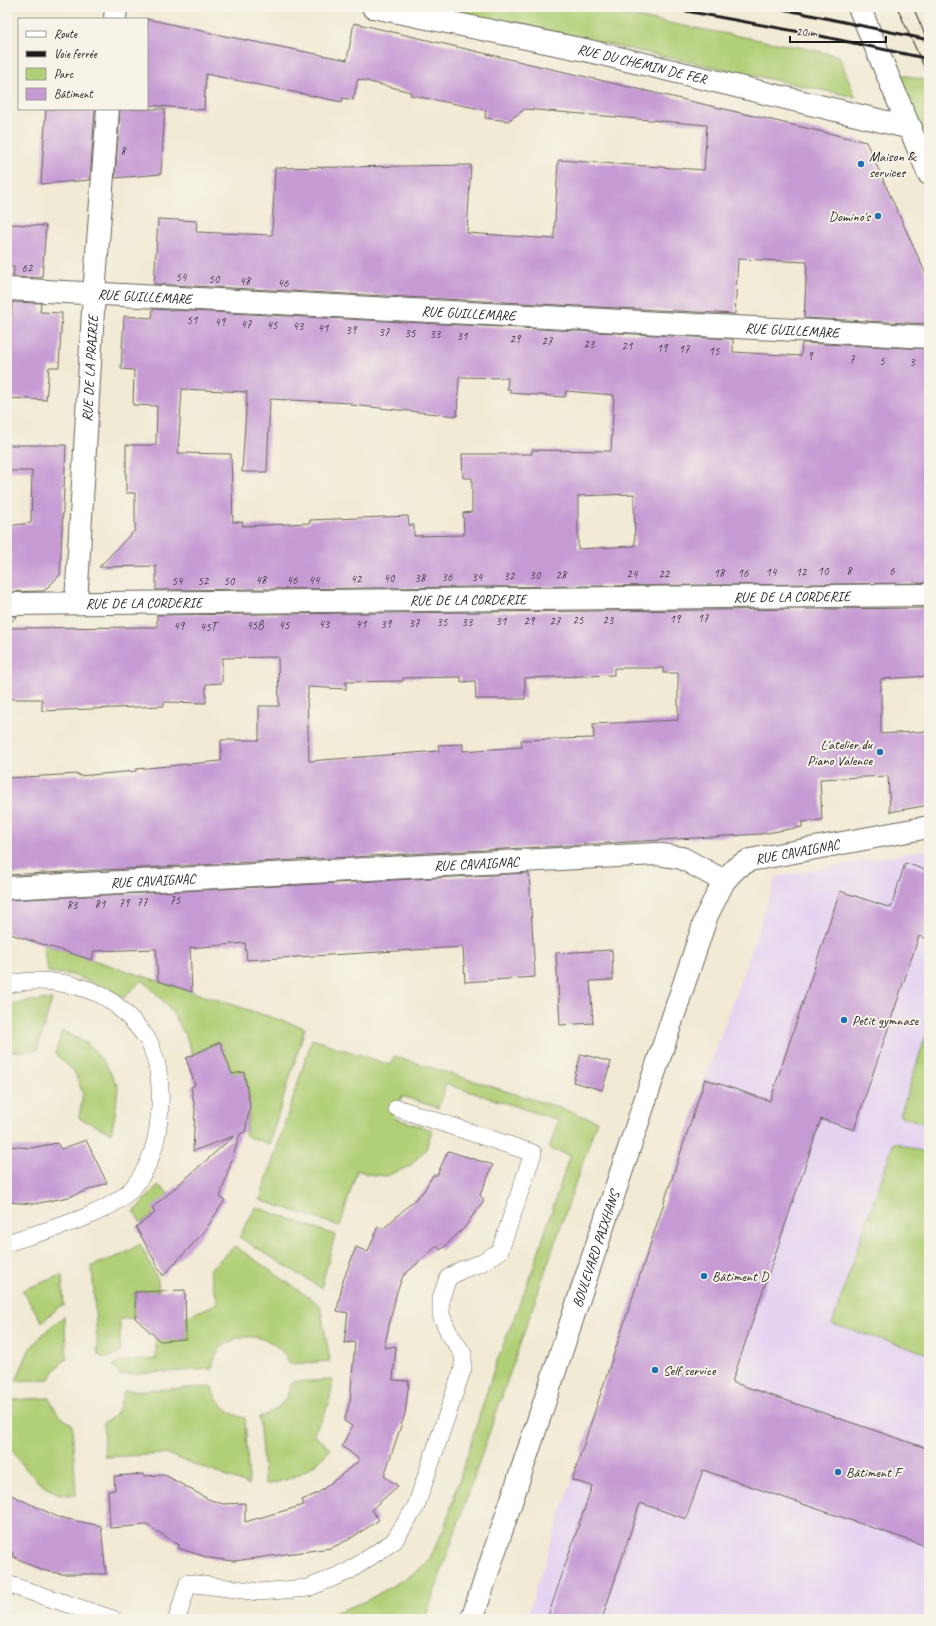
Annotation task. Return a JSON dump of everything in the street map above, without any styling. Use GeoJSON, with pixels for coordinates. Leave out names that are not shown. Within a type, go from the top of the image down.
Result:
{"type":"FeatureCollection","features":[{"type":"Feature","properties":{"kind":"street"},"geometry":{"type":"LineString","coordinates":[[115,18],[116,7]]}},
{"type":"Feature","properties":{"kind":"street","name":"RUE DU CHEMIN DE FER"},"geometry":{"type":"LineString","coordinates":[[373,7],[585,50],[910,128]]}},
{"type":"Feature","properties":{"kind":"street"},"geometry":{"type":"LineString","coordinates":[[859,7],[929,174]]}},
{"type":"Feature","properties":{"kind":"street","name":"RUE DE LA PRAIRIE"},"geometry":{"type":"LineString","coordinates":[[76,603],[94,294],[108,110]]}},
{"type":"Feature","properties":{"kind":"street","name":"RUE GUILLEMARE"},"geometry":{"type":"LineString","coordinates":[[7,289],[929,337]]}},
{"type":"Feature","properties":{"kind":"street","name":"RUE DE LA CORDERIE"},"geometry":{"type":"LineString","coordinates":[[7,604],[929,595]]}},
{"type":"Feature","properties":{"kind":"street","name":"RUE CAVAIGNAC"},"geometry":{"type":"LineString","coordinates":[[7,888],[656,854],[682,858],[724,881],[736,868],[750,860],[929,827]]}},
{"type":"Feature","properties":{"kind":"street","name":"BOULEVARD PAIXHANS"},"geometry":{"type":"LineString","coordinates":[[472,1619],[707,915],[724,881]]}},
{"type":"Feature","properties":{"kind":"lane"},"geometry":{"type":"LineString","coordinates":[[7,985],[19,982],[54,982],[78,987],[100,994],[132,1018],[149,1043],[159,1072],[160,1106],[157,1136],[149,1163],[135,1186],[120,1200],[86,1216],[7,1243]]}},
{"type":"Feature","properties":{"kind":"lane"},"geometry":{"type":"LineString","coordinates":[[177,1619],[188,1583],[260,1592],[308,1588],[349,1571],[394,1541],[416,1506],[463,1368],[463,1354],[449,1333],[441,1315],[441,1298],[448,1278],[462,1270],[481,1264],[500,1251],[534,1153],[397,1108]]}},
{"type":"Feature","properties":{"kind":"lane"},"geometry":{"type":"LineString","coordinates":[[7,1584],[113,1619]]}},
{"type":"Feature","properties":{"kind":"shaded area"},"geometry":{"type":"Polygon","coordinates":[[[929,849],[929,1619],[526,1619],[705,1079],[776,877],[929,849]]]}},
{"type":"Feature","properties":{"kind":"green space"},"geometry":{"type":"Polygon","coordinates":[[[431,7],[582,7],[808,49],[839,56],[855,97],[431,7]]]}},
{"type":"Feature","properties":{"kind":"green space"},"geometry":{"type":"Polygon","coordinates":[[[886,71],[929,81],[929,175],[886,71]]]}},
{"type":"Feature","properties":{"kind":"green space"},"geometry":{"type":"Polygon","coordinates":[[[43,944],[305,1028],[269,1144],[245,1136],[250,1106],[245,1072],[232,1074],[220,1042],[193,1055],[184,1033],[173,1014],[159,996],[142,980],[124,998],[107,989],[73,975],[48,972],[43,944]]]}},
{"type":"Feature","properties":{"kind":"green space"},"geometry":{"type":"Polygon","coordinates":[[[52,999],[37,1050],[7,1052],[7,1006],[24,1002],[52,999]]]}},
{"type":"Feature","properties":{"kind":"green space"},"geometry":{"type":"Polygon","coordinates":[[[929,1026],[929,1125],[900,1116],[929,1026]]]}},
{"type":"Feature","properties":{"kind":"green space"},"geometry":{"type":"Polygon","coordinates":[[[62,1031],[88,1044],[105,1063],[118,1087],[115,1115],[111,1133],[79,1118],[83,1093],[74,1071],[55,1054],[62,1031]]]}},
{"type":"Feature","properties":{"kind":"green space"},"geometry":{"type":"Polygon","coordinates":[[[312,1039],[391,1065],[394,1056],[597,1121],[425,1619],[317,1619],[366,1601],[418,1571],[430,1558],[444,1529],[495,1366],[532,1272],[570,1155],[549,1149],[558,1120],[446,1084],[438,1108],[402,1096],[394,1118],[432,1130],[426,1149],[410,1166],[386,1176],[367,1174],[357,1170],[340,1226],[260,1200],[312,1039]]]}},
{"type":"Feature","properties":{"kind":"green space"},"geometry":{"type":"Polygon","coordinates":[[[894,1142],[929,1154],[929,1354],[832,1324],[894,1142]]]}},
{"type":"Feature","properties":{"kind":"green space"},"geometry":{"type":"Polygon","coordinates":[[[158,1185],[169,1194],[155,1213],[141,1223],[134,1212],[158,1185]]]}},
{"type":"Feature","properties":{"kind":"green space"},"geometry":{"type":"Polygon","coordinates":[[[256,1207],[335,1235],[321,1288],[239,1237],[256,1207]]]}},
{"type":"Feature","properties":{"kind":"green space"},"geometry":{"type":"Polygon","coordinates":[[[140,1244],[158,1280],[159,1291],[135,1292],[135,1318],[120,1319],[120,1353],[105,1358],[98,1355],[92,1266],[124,1254],[140,1244]]]}},
{"type":"Feature","properties":{"kind":"green space"},"geometry":{"type":"Polygon","coordinates":[[[235,1246],[320,1305],[330,1361],[290,1364],[282,1352],[272,1343],[260,1338],[247,1337],[235,1339],[224,1346],[216,1355],[212,1369],[120,1375],[113,1365],[122,1361],[156,1359],[156,1337],[135,1318],[160,1340],[186,1339],[186,1317],[218,1303],[209,1270],[235,1246]]]}},
{"type":"Feature","properties":{"kind":"green space"},"geometry":{"type":"Polygon","coordinates":[[[62,1275],[64,1306],[59,1307],[42,1322],[22,1290],[62,1275]]]}},
{"type":"Feature","properties":{"kind":"green space"},"geometry":{"type":"Polygon","coordinates":[[[64,1316],[67,1359],[57,1368],[50,1379],[16,1381],[29,1350],[46,1331],[64,1316]]]}},
{"type":"Feature","properties":{"kind":"green space"},"geometry":{"type":"Polygon","coordinates":[[[333,1380],[327,1408],[313,1434],[331,1449],[324,1457],[301,1473],[285,1480],[265,1485],[259,1417],[272,1412],[281,1405],[292,1382],[333,1380]]]}},
{"type":"Feature","properties":{"kind":"green space"},"geometry":{"type":"Polygon","coordinates":[[[212,1387],[216,1398],[224,1407],[234,1414],[245,1418],[249,1485],[167,1454],[105,1457],[103,1423],[112,1418],[118,1410],[124,1391],[212,1387]]]}},
{"type":"Feature","properties":{"kind":"green space"},"geometry":{"type":"Polygon","coordinates":[[[50,1398],[53,1407],[58,1413],[72,1424],[76,1495],[58,1493],[41,1484],[28,1472],[17,1458],[8,1441],[7,1400],[50,1398]]]}},
{"type":"Feature","properties":{"kind":"building"},"geometry":{"type":"Polygon","coordinates":[[[148,19],[347,60],[354,23],[866,142],[929,281],[929,324],[804,318],[807,262],[738,259],[735,314],[154,284],[158,219],[197,221],[196,232],[272,235],[275,168],[471,165],[467,233],[554,239],[559,160],[704,170],[707,125],[525,109],[508,121],[485,118],[486,110],[410,95],[411,92],[358,79],[353,100],[343,98],[342,102],[206,74],[204,110],[148,105],[148,19]]]}},
{"type":"Feature","properties":{"kind":"building"},"geometry":{"type":"Polygon","coordinates":[[[165,109],[161,174],[115,178],[120,110],[165,109]]]}},
{"type":"Feature","properties":{"kind":"building"},"geometry":{"type":"Polygon","coordinates":[[[46,110],[95,110],[90,180],[41,184],[46,110]]]}},
{"type":"Feature","properties":{"kind":"building"},"geometry":{"type":"Polygon","coordinates":[[[12,224],[46,226],[42,278],[13,277],[14,267],[7,267],[7,230],[11,230],[12,224]]]}},
{"type":"Feature","properties":{"kind":"building"},"geometry":{"type":"Polygon","coordinates":[[[12,302],[41,303],[40,312],[62,313],[59,367],[49,367],[46,400],[7,398],[7,332],[10,332],[12,302]]]}},
{"type":"Feature","properties":{"kind":"building"},"geometry":{"type":"Polygon","coordinates":[[[153,309],[733,339],[733,352],[801,356],[802,343],[929,349],[929,583],[156,590],[156,566],[99,567],[135,530],[135,493],[126,493],[126,445],[156,445],[157,406],[133,405],[134,370],[121,369],[124,316],[152,318],[153,309]],[[459,377],[457,416],[351,405],[351,403],[270,399],[267,472],[242,472],[247,392],[182,389],[178,453],[231,454],[233,522],[243,522],[242,526],[310,523],[310,520],[408,516],[409,525],[414,525],[414,536],[464,535],[463,513],[472,512],[472,478],[463,478],[462,454],[532,454],[532,450],[611,451],[614,395],[566,391],[565,397],[510,393],[510,389],[507,389],[508,378],[459,377]],[[634,494],[578,496],[578,549],[635,546],[634,494]]]}},
{"type":"Feature","properties":{"kind":"building"},"geometry":{"type":"Polygon","coordinates":[[[7,445],[66,445],[60,575],[44,591],[7,592],[7,526],[31,523],[32,471],[7,471],[7,445]]]}},
{"type":"Feature","properties":{"kind":"building"},"geometry":{"type":"Polygon","coordinates":[[[929,608],[929,676],[881,679],[881,734],[929,731],[929,805],[890,812],[888,776],[820,779],[822,820],[802,822],[802,827],[761,834],[7,875],[7,778],[79,774],[79,776],[221,761],[221,740],[259,740],[259,706],[279,706],[278,657],[222,658],[222,683],[206,684],[206,703],[164,702],[164,706],[42,711],[42,699],[8,699],[7,628],[157,627],[157,615],[929,608]],[[614,668],[614,675],[525,678],[525,699],[476,699],[475,681],[461,682],[461,677],[403,678],[403,681],[346,682],[346,689],[308,687],[309,761],[439,751],[438,745],[463,744],[463,751],[522,747],[521,740],[594,738],[593,724],[678,720],[678,673],[663,673],[663,668],[614,668]]]}},
{"type":"Feature","properties":{"kind":"building"},"geometry":{"type":"Polygon","coordinates":[[[7,616],[17,616],[7,626],[7,616]]]}},
{"type":"Feature","properties":{"kind":"building"},"geometry":{"type":"Polygon","coordinates":[[[905,863],[929,871],[929,939],[919,936],[854,1130],[821,1119],[732,1382],[929,1449],[929,1547],[703,1470],[686,1519],[640,1503],[602,1619],[547,1619],[592,1486],[572,1480],[705,1079],[770,1101],[840,891],[891,908],[905,863]]]}},
{"type":"Feature","properties":{"kind":"building"},"geometry":{"type":"Polygon","coordinates":[[[529,873],[535,977],[465,982],[463,947],[247,960],[245,943],[190,948],[192,992],[158,981],[156,949],[94,951],[92,960],[7,933],[7,900],[529,873]]]}},
{"type":"Feature","properties":{"kind":"building"},"geometry":{"type":"Polygon","coordinates":[[[612,950],[613,980],[590,981],[593,1023],[560,1025],[556,953],[612,950]]]}},
{"type":"Feature","properties":{"kind":"building"},"geometry":{"type":"Polygon","coordinates":[[[220,1042],[232,1074],[244,1072],[250,1106],[245,1132],[240,1134],[220,1197],[225,1200],[204,1232],[163,1276],[136,1227],[155,1213],[152,1208],[234,1136],[193,1151],[195,1109],[191,1087],[195,1085],[186,1058],[220,1042]]]}},
{"type":"Feature","properties":{"kind":"building"},"geometry":{"type":"Polygon","coordinates":[[[581,1054],[611,1062],[602,1090],[573,1082],[581,1054]]]}},
{"type":"Feature","properties":{"kind":"building"},"geometry":{"type":"Polygon","coordinates":[[[86,1140],[107,1183],[69,1197],[34,1204],[7,1202],[7,1146],[31,1148],[57,1143],[61,1149],[86,1140]]]}},
{"type":"Feature","properties":{"kind":"building"},"geometry":{"type":"Polygon","coordinates":[[[448,1151],[493,1165],[480,1195],[484,1200],[464,1228],[441,1250],[437,1246],[403,1276],[397,1291],[384,1348],[396,1346],[393,1380],[409,1381],[405,1414],[384,1476],[398,1486],[371,1510],[379,1520],[348,1540],[331,1548],[234,1561],[209,1558],[178,1548],[179,1545],[147,1525],[110,1528],[108,1491],[115,1490],[114,1476],[144,1474],[144,1476],[165,1475],[208,1499],[223,1504],[245,1503],[245,1522],[304,1505],[302,1500],[318,1493],[360,1460],[342,1446],[352,1426],[344,1421],[350,1401],[355,1342],[344,1343],[348,1313],[337,1311],[343,1281],[356,1247],[368,1252],[378,1226],[383,1229],[423,1192],[433,1175],[437,1175],[448,1151]]]}},
{"type":"Feature","properties":{"kind":"building"},"geometry":{"type":"Polygon","coordinates":[[[185,1290],[186,1339],[160,1341],[135,1318],[135,1292],[185,1290]]]}},
{"type":"Feature","properties":{"kind":"building"},"geometry":{"type":"Polygon","coordinates":[[[7,1493],[58,1517],[101,1526],[106,1574],[62,1574],[41,1570],[12,1556],[13,1553],[7,1549],[7,1493]]]}},
{"type":"Feature","properties":{"kind":"tram line"},"geometry":{"type":"LineString","coordinates":[[897,7],[929,78]]}},
{"type":"Feature","properties":{"kind":"tram line"},"geometry":{"type":"LineString","coordinates":[[913,7],[929,44]]}},
{"type":"Feature","properties":{"kind":"railway"},"geometry":{"type":"LineString","coordinates":[[664,7],[811,34],[929,59]]}},
{"type":"Feature","properties":{"kind":"railway"},"geometry":{"type":"LineString","coordinates":[[773,7],[929,40]]}},
{"type":"Feature","properties":{"kind":"place","name":"Maison & services"},"geometry":{"type":"Point","coordinates":[861,164]}},
{"type":"Feature","properties":{"kind":"place","name":"Domino's"},"geometry":{"type":"Point","coordinates":[878,216]}},
{"type":"Feature","properties":{"kind":"place","name":"L'atelier du Piano Valence"},"geometry":{"type":"Point","coordinates":[880,752]}},
{"type":"Feature","properties":{"kind":"place","name":"Petit gymnase"},"geometry":{"type":"Point","coordinates":[844,1020]}},
{"type":"Feature","properties":{"kind":"place","name":"Bâtiment D"},"geometry":{"type":"Point","coordinates":[704,1276]}},
{"type":"Feature","properties":{"kind":"place","name":"Self service"},"geometry":{"type":"Point","coordinates":[655,1370]}},
{"type":"Feature","properties":{"kind":"place","name":"Bâtiment F"},"geometry":{"type":"Point","coordinates":[838,1472]}}]}
